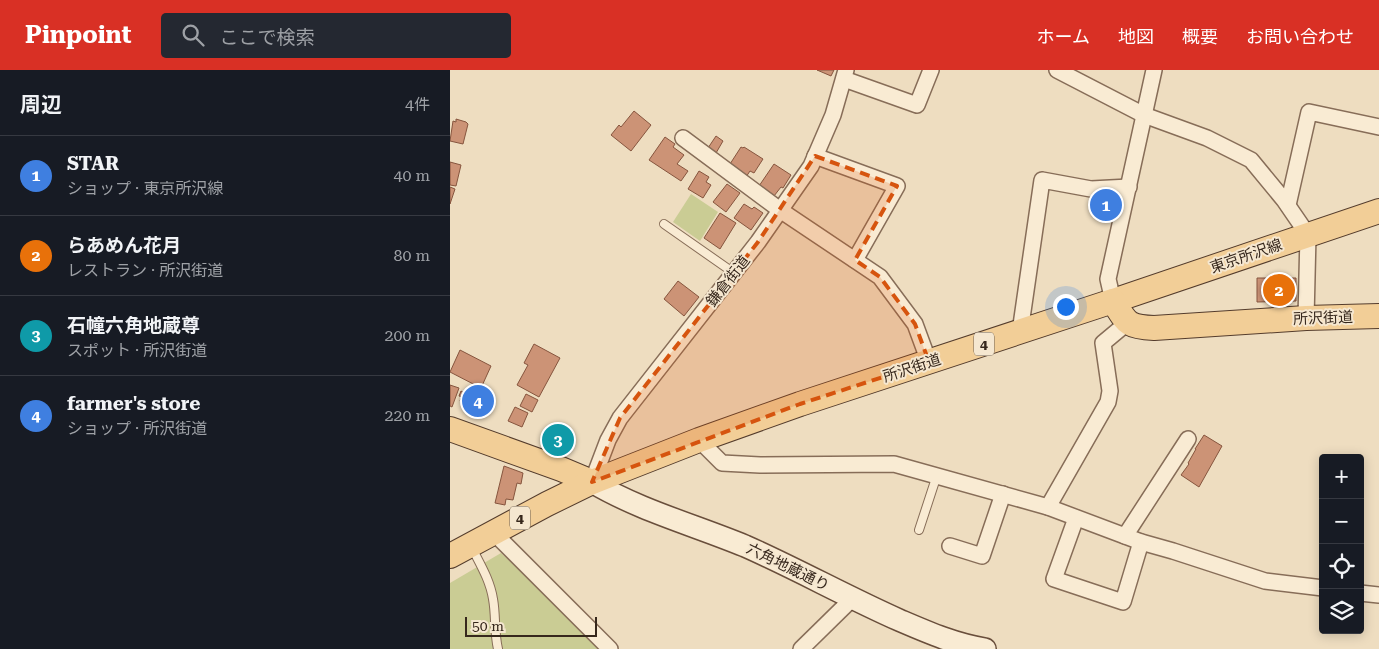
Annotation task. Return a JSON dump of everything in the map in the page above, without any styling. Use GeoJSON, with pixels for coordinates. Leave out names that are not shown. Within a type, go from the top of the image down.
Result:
{"type":"FeatureCollection","features":[{"type":"Feature","properties":{"kind":"main road","name":"東京所沢線"},"geometry":{"type":"LineString","coordinates":[[1114,301],[1379,211]]}},
{"type":"Feature","properties":{"kind":"main road"},"geometry":{"type":"LineString","coordinates":[[1114,301],[1127,323]]}},
{"type":"Feature","properties":{"kind":"main road","name":"所沢街道"},"geometry":{"type":"LineString","coordinates":[[592,482],[699,440],[800,404],[1114,301]]}},
{"type":"Feature","properties":{"kind":"main road","name":"所沢街道"},"geometry":{"type":"LineString","coordinates":[[1127,323],[1139,328],[1154,328],[1306,318],[1379,316]]}},
{"type":"Feature","properties":{"kind":"main road"},"geometry":{"type":"LineString","coordinates":[[450,429],[562,469],[592,482]]}},
{"type":"Feature","properties":{"kind":"main road","name":"4"},"geometry":{"type":"LineString","coordinates":[[460,550],[592,482]]}},
{"type":"Feature","properties":{"kind":"street"},"geometry":{"type":"LineString","coordinates":[[841,82],[917,105],[932,70]]}},
{"type":"Feature","properties":{"kind":"street"},"geometry":{"type":"LineString","coordinates":[[1057,70],[1144,115],[1207,138],[1251,160],[1288,205],[1308,235],[1306,318]]}},
{"type":"Feature","properties":{"kind":"street"},"geometry":{"type":"LineString","coordinates":[[1114,301],[1108,279],[1154,70]]}},
{"type":"Feature","properties":{"kind":"street","name":"鎌倉街道"},"geometry":{"type":"LineString","coordinates":[[592,482],[608,440],[620,418],[758,242],[811,166],[833,114],[841,82]]}},
{"type":"Feature","properties":{"kind":"street"},"geometry":{"type":"LineString","coordinates":[[1288,205],[1309,112],[1379,127]]}},
{"type":"Feature","properties":{"kind":"street"},"geometry":{"type":"LineString","coordinates":[[683,138],[780,210],[880,277],[915,324],[929,362]]}},
{"type":"Feature","properties":{"kind":"street"},"geometry":{"type":"LineString","coordinates":[[815,156],[897,186],[855,260]]}},
{"type":"Feature","properties":{"kind":"street"},"geometry":{"type":"LineString","coordinates":[[1020,332],[1042,180],[1091,189],[1129,187]]}},
{"type":"Feature","properties":{"kind":"street"},"geometry":{"type":"LineString","coordinates":[[1048,507],[1108,402],[1110,391],[1103,343],[1127,323]]}},
{"type":"Feature","properties":{"kind":"street"},"geometry":{"type":"LineString","coordinates":[[1125,536],[1188,439]]}},
{"type":"Feature","properties":{"kind":"street"},"geometry":{"type":"LineString","coordinates":[[699,440],[722,463],[760,465],[894,464],[1048,507],[1141,542],[1265,581],[1319,588]]}},
{"type":"Feature","properties":{"kind":"street","name":"六角地蔵通り"},"geometry":{"type":"LineString","coordinates":[[592,482],[615,496],[746,547],[934,636],[969,647],[984,649]]}},
{"type":"Feature","properties":{"kind":"street"},"geometry":{"type":"LineString","coordinates":[[950,546],[982,556],[1003,494]]}},
{"type":"Feature","properties":{"kind":"street"},"geometry":{"type":"LineString","coordinates":[[1076,518],[1054,579],[1123,602],[1141,542]]}},
{"type":"Feature","properties":{"kind":"street"},"geometry":{"type":"LineString","coordinates":[[494,532],[610,649]]}},
{"type":"Feature","properties":{"kind":"street"},"geometry":{"type":"LineString","coordinates":[[1364,594],[1379,596]]}},
{"type":"Feature","properties":{"kind":"street"},"geometry":{"type":"LineString","coordinates":[[800,649],[852,598]]}},
{"type":"Feature","properties":{"kind":"lane"},"geometry":{"type":"LineString","coordinates":[[664,224],[734,273]]}},
{"type":"Feature","properties":{"kind":"lane"},"geometry":{"type":"LineString","coordinates":[[919,530],[937,475]]}},
{"type":"Feature","properties":{"kind":"lane"},"geometry":{"type":"LineString","coordinates":[[460,550],[490,586],[498,649]]}},
{"type":"Feature","properties":{"kind":"highlighted area"},"geometry":{"type":"Polygon","coordinates":[[[815,156],[897,186],[855,260],[880,277],[915,324],[929,362],[800,404],[592,482],[620,418],[758,242],[815,156]]]}},
{"type":"Feature","properties":{"kind":"green space"},"geometry":{"type":"Polygon","coordinates":[[[691,194],[718,212],[700,241],[673,222],[691,194]]]}},
{"type":"Feature","properties":{"kind":"green space"},"geometry":{"type":"Polygon","coordinates":[[[501,553],[607,649],[450,649],[450,583],[501,553]]]}},
{"type":"Feature","properties":{"kind":"building"},"geometry":{"type":"Polygon","coordinates":[[[817,70],[834,70],[831,76],[817,70]]]}},
{"type":"Feature","properties":{"kind":"building"},"geometry":{"type":"Polygon","coordinates":[[[634,111],[651,125],[631,151],[611,135],[619,125],[621,127],[634,111]]]}},
{"type":"Feature","properties":{"kind":"building"},"geometry":{"type":"Polygon","coordinates":[[[456,119],[468,124],[463,144],[450,141],[453,121],[456,122],[456,119]]]}},
{"type":"Feature","properties":{"kind":"building"},"geometry":{"type":"Polygon","coordinates":[[[716,136],[723,141],[716,153],[708,148],[716,136]]]}},
{"type":"Feature","properties":{"kind":"building"},"geometry":{"type":"Polygon","coordinates":[[[665,137],[675,144],[673,147],[684,155],[677,164],[688,171],[681,181],[649,160],[665,137]]]}},
{"type":"Feature","properties":{"kind":"building"},"geometry":{"type":"Polygon","coordinates":[[[741,147],[763,159],[754,173],[750,171],[746,177],[730,164],[741,147]]]}},
{"type":"Feature","properties":{"kind":"building"},"geometry":{"type":"Polygon","coordinates":[[[450,162],[461,165],[456,186],[450,185],[450,162]]]}},
{"type":"Feature","properties":{"kind":"building"},"geometry":{"type":"Polygon","coordinates":[[[774,164],[791,175],[783,188],[781,187],[774,196],[759,186],[774,164]]]}},
{"type":"Feature","properties":{"kind":"building"},"geometry":{"type":"Polygon","coordinates":[[[699,171],[709,177],[706,182],[711,185],[703,198],[688,189],[699,171]]]}},
{"type":"Feature","properties":{"kind":"building"},"geometry":{"type":"Polygon","coordinates":[[[727,184],[740,193],[726,212],[713,202],[727,184]]]}},
{"type":"Feature","properties":{"kind":"building"},"geometry":{"type":"Polygon","coordinates":[[[450,187],[455,189],[450,204],[450,187]]]}},
{"type":"Feature","properties":{"kind":"building"},"geometry":{"type":"Polygon","coordinates":[[[744,204],[752,209],[754,207],[763,213],[751,230],[734,218],[744,204]]]}},
{"type":"Feature","properties":{"kind":"building"},"geometry":{"type":"Polygon","coordinates":[[[720,213],[736,223],[720,249],[704,238],[720,213]]]}},
{"type":"Feature","properties":{"kind":"building"},"geometry":{"type":"Polygon","coordinates":[[[1257,278],[1296,278],[1296,301],[1257,302],[1257,278]]]}},
{"type":"Feature","properties":{"kind":"building"},"geometry":{"type":"Polygon","coordinates":[[[678,281],[699,297],[684,316],[664,299],[678,281]]]}},
{"type":"Feature","properties":{"kind":"building"},"geometry":{"type":"Polygon","coordinates":[[[534,344],[560,358],[539,397],[517,385],[528,365],[524,363],[534,344]]]}},
{"type":"Feature","properties":{"kind":"building"},"geometry":{"type":"Polygon","coordinates":[[[460,350],[491,366],[481,388],[450,372],[460,350]]]}},
{"type":"Feature","properties":{"kind":"building"},"geometry":{"type":"Polygon","coordinates":[[[450,385],[459,388],[452,407],[450,406],[450,385]]]}},
{"type":"Feature","properties":{"kind":"building"},"geometry":{"type":"Polygon","coordinates":[[[461,391],[469,396],[465,404],[460,401],[462,397],[459,396],[461,391]]]}},
{"type":"Feature","properties":{"kind":"building"},"geometry":{"type":"Polygon","coordinates":[[[526,394],[538,400],[532,412],[520,406],[526,394]]]}},
{"type":"Feature","properties":{"kind":"building"},"geometry":{"type":"Polygon","coordinates":[[[515,407],[528,413],[522,427],[508,421],[515,407]]]}},
{"type":"Feature","properties":{"kind":"building"},"geometry":{"type":"Polygon","coordinates":[[[1204,435],[1222,446],[1199,487],[1181,475],[1204,435]]]}},
{"type":"Feature","properties":{"kind":"building"},"geometry":{"type":"Polygon","coordinates":[[[504,466],[523,473],[521,484],[517,483],[513,500],[506,499],[505,505],[495,503],[504,466]]]}},
{"type":"Feature","properties":{"kind":"place","name":"STAR"},"geometry":{"type":"Point","coordinates":[1106,205]}},
{"type":"Feature","properties":{"kind":"place","name":"らあめん花月"},"geometry":{"type":"Point","coordinates":[1279,290]}},
{"type":"Feature","properties":{"kind":"place","name":"farmer's store"},"geometry":{"type":"Point","coordinates":[478,401]}},
{"type":"Feature","properties":{"kind":"place","name":"石幢六角地蔵尊"},"geometry":{"type":"Point","coordinates":[558,440]}}]}
